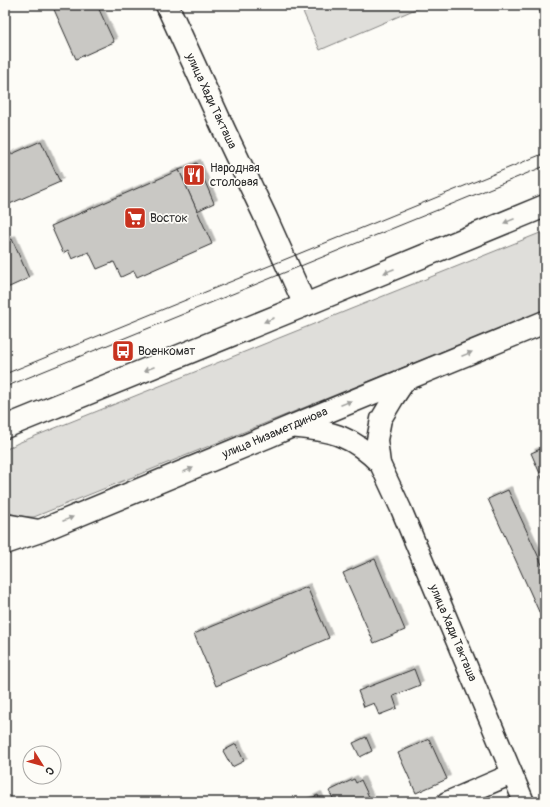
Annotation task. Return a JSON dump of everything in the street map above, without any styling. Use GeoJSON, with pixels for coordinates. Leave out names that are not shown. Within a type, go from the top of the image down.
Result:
{"type":"FeatureCollection","features":[{"type":"Feature","properties":{"kind":"main road","name":"улица Хади Такташа"},"geometry":{"type":"LineString","coordinates":[[167,5],[305,305]]}},
{"type":"Feature","properties":{"kind":"main road"},"geometry":{"type":"LineString","coordinates":[[8,427],[545,206]]}},
{"type":"Feature","properties":{"kind":"main road","name":"улица Низаметдинова"},"geometry":{"type":"LineString","coordinates":[[5,543],[40,531],[545,322]]}},
{"type":"Feature","properties":{"kind":"main road"},"geometry":{"type":"LineString","coordinates":[[5,525],[40,531]]}},
{"type":"Feature","properties":{"kind":"street"},"geometry":{"type":"LineString","coordinates":[[380,464],[377,440],[381,419],[407,378]]}},
{"type":"Feature","properties":{"kind":"street"},"geometry":{"type":"LineString","coordinates":[[290,427],[318,430],[342,437],[367,451],[380,464]]}},
{"type":"Feature","properties":{"kind":"street","name":"улица Хади Такташа"},"geometry":{"type":"LineString","coordinates":[[380,464],[404,517],[524,802]]}},
{"type":"Feature","properties":{"kind":"street"},"geometry":{"type":"LineString","coordinates":[[446,802],[512,774]]}},
{"type":"Feature","properties":{"kind":"shaded area"},"geometry":{"type":"Polygon","coordinates":[[[300,5],[425,5],[320,50],[300,5]]]}},
{"type":"Feature","properties":{"kind":"shaded area"},"geometry":{"type":"Polygon","coordinates":[[[545,231],[545,310],[34,517],[19,516],[5,510],[5,450],[18,443],[545,231]]]}},
{"type":"Feature","properties":{"kind":"building"},"geometry":{"type":"Polygon","coordinates":[[[52,5],[97,5],[114,42],[76,59],[52,5]]]}},
{"type":"Feature","properties":{"kind":"building"},"geometry":{"type":"Polygon","coordinates":[[[537,5],[545,5],[545,23],[537,5]]]}},
{"type":"Feature","properties":{"kind":"building"},"geometry":{"type":"Polygon","coordinates":[[[41,141],[60,182],[5,206],[5,157],[41,141]]]}},
{"type":"Feature","properties":{"kind":"building"},"geometry":{"type":"Polygon","coordinates":[[[197,163],[214,203],[197,211],[179,170],[197,163]]]}},
{"type":"Feature","properties":{"kind":"building","name":"Восток"},"geometry":{"type":"Polygon","coordinates":[[[179,170],[212,244],[137,277],[134,271],[121,277],[114,262],[97,269],[89,252],[72,259],[68,250],[63,253],[51,226],[179,170]]]}},
{"type":"Feature","properties":{"kind":"building"},"geometry":{"type":"Polygon","coordinates":[[[12,239],[29,278],[5,289],[5,242],[12,239]]]}},
{"type":"Feature","properties":{"kind":"building"},"geometry":{"type":"Polygon","coordinates":[[[545,447],[545,485],[531,453],[545,447]]]}},
{"type":"Feature","properties":{"kind":"building"},"geometry":{"type":"Polygon","coordinates":[[[508,490],[545,571],[545,625],[488,499],[508,490]]]}},
{"type":"Feature","properties":{"kind":"building"},"geometry":{"type":"Polygon","coordinates":[[[375,559],[405,630],[374,643],[343,573],[375,559]]]}},
{"type":"Feature","properties":{"kind":"building"},"geometry":{"type":"Polygon","coordinates":[[[307,587],[329,638],[216,686],[194,634],[307,587]]]}},
{"type":"Feature","properties":{"kind":"building"},"geometry":{"type":"Polygon","coordinates":[[[414,669],[420,685],[393,696],[397,708],[379,715],[374,703],[364,707],[358,691],[414,669]]]}},
{"type":"Feature","properties":{"kind":"building"},"geometry":{"type":"Polygon","coordinates":[[[366,737],[372,751],[360,757],[353,743],[366,737]]]}},
{"type":"Feature","properties":{"kind":"building"},"geometry":{"type":"Polygon","coordinates":[[[429,739],[447,779],[416,793],[398,753],[429,739]]]}},
{"type":"Feature","properties":{"kind":"building"},"geometry":{"type":"Polygon","coordinates":[[[236,744],[244,761],[232,767],[223,751],[236,744]]]}},
{"type":"Feature","properties":{"kind":"building"},"geometry":{"type":"Polygon","coordinates":[[[354,779],[356,783],[361,780],[370,799],[365,802],[335,802],[329,791],[354,779]]]}},
{"type":"Feature","properties":{"kind":"building"},"geometry":{"type":"Polygon","coordinates":[[[318,795],[321,802],[303,802],[318,795]]]}},
{"type":"Feature","properties":{"kind":"tram line"},"geometry":{"type":"LineString","coordinates":[[5,374],[545,153]]}},
{"type":"Feature","properties":{"kind":"tram line"},"geometry":{"type":"LineString","coordinates":[[5,387],[545,166]]}},
{"type":"Feature","properties":{"kind":"place","name":"Народная столовая"},"geometry":{"type":"Point","coordinates":[194,175]}},
{"type":"Feature","properties":{"kind":"place","name":"Восток"},"geometry":{"type":"Point","coordinates":[135,218]}},
{"type":"Feature","properties":{"kind":"place","name":"Военкомат"},"geometry":{"type":"Point","coordinates":[123,351]}}]}
